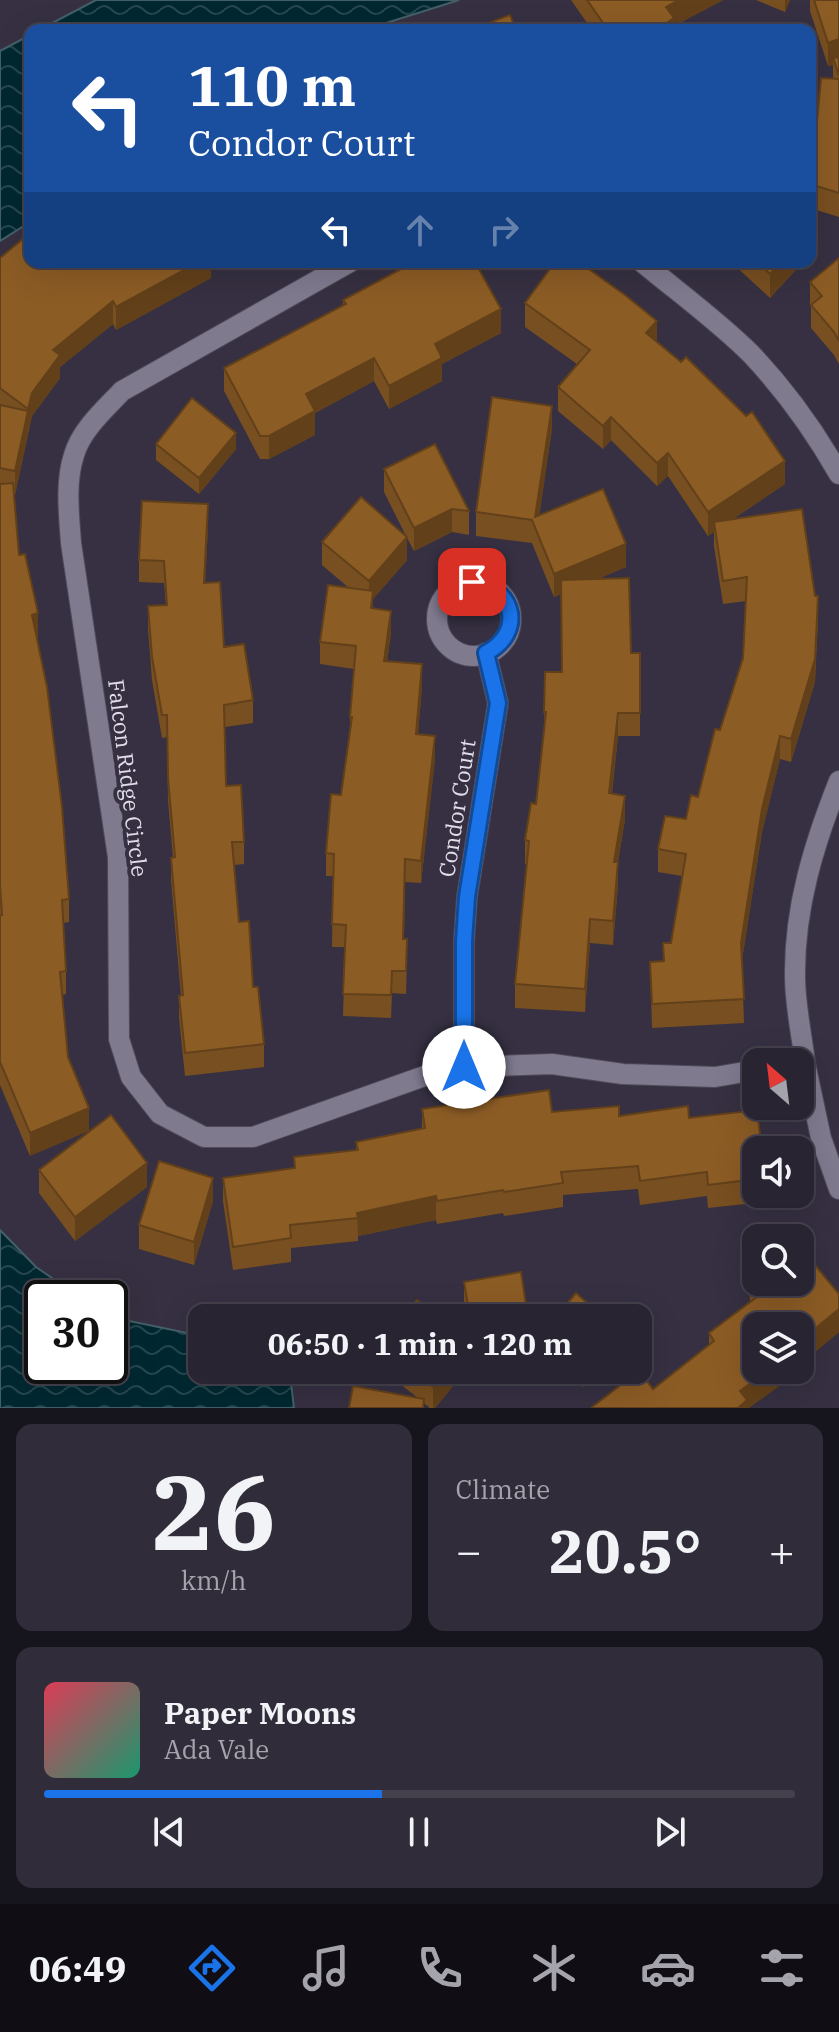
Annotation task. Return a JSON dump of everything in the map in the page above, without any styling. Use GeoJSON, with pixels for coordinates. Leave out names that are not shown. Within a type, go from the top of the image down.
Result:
{"type":"FeatureCollection","features":[{"type":"Feature","properties":{"kind":"street","name":"Falcon Ridge Circle"},"geometry":{"type":"LineString","coordinates":[[339,268],[122,391],[92,422],[74,455],[69,501],[71,543],[118,857],[119,1039],[131,1077],[160,1114],[204,1137],[253,1137],[433,1073],[464,1067],[552,1064],[623,1074],[715,1077],[742,1072]]}},
{"type":"Feature","properties":{"kind":"street"},"geometry":{"type":"LineString","coordinates":[[649,268],[749,352],[814,431],[839,474]]}},
{"type":"Feature","properties":{"kind":"street","name":"Condor Court"},"geometry":{"type":"LineString","coordinates":[[464,1067],[467,897],[498,703],[486,653]]}},
{"type":"Feature","properties":{"kind":"street"},"geometry":{"type":"LineString","coordinates":[[801,1048],[794,979],[798,911],[818,834],[839,781]]}},
{"type":"Feature","properties":{"kind":"street"},"geometry":{"type":"LineString","coordinates":[[814,1109],[839,1189]]}},
{"type":"Feature","properties":{"kind":"water"},"geometry":{"type":"Polygon","coordinates":[[[96,0],[459,0],[383,24],[50,24],[96,0]]]}},
{"type":"Feature","properties":{"kind":"water"},"geometry":{"type":"Polygon","coordinates":[[[24,38],[24,226],[0,241],[0,51],[24,38]]]}},
{"type":"Feature","properties":{"kind":"water"},"geometry":{"type":"Polygon","coordinates":[[[0,1230],[36,1267],[55,1280],[24,1280],[24,1384],[128,1384],[128,1321],[188,1333],[188,1384],[291,1384],[294,1408],[0,1408],[0,1230]]]}},
{"type":"Feature","properties":{"kind":"building"},"geometry":{"type":"Polygon","coordinates":[[[587,0],[679,0],[666,7],[674,18],[665,24],[604,24],[587,0]]]}},
{"type":"Feature","properties":{"kind":"building"},"geometry":{"type":"Polygon","coordinates":[[[814,0],[839,0],[839,39],[828,43],[814,0]]]}},
{"type":"Feature","properties":{"kind":"building"},"geometry":{"type":"Polygon","coordinates":[[[510,15],[514,24],[486,24],[510,15]]]}},
{"type":"Feature","properties":{"kind":"building"},"geometry":{"type":"Polygon","coordinates":[[[833,57],[839,58],[839,76],[833,57]]]}},
{"type":"Feature","properties":{"kind":"building"},"geometry":{"type":"Polygon","coordinates":[[[821,78],[839,79],[839,193],[816,186],[821,78]]]}},
{"type":"Feature","properties":{"kind":"building"},"geometry":{"type":"Polygon","coordinates":[[[24,238],[24,268],[188,268],[116,307],[113,301],[53,350],[60,355],[32,393],[28,409],[0,388],[0,258],[24,238]]]}},
{"type":"Feature","properties":{"kind":"building"},"geometry":{"type":"Polygon","coordinates":[[[839,258],[839,341],[811,305],[822,296],[810,282],[839,258]]]}},
{"type":"Feature","properties":{"kind":"building"},"geometry":{"type":"Polygon","coordinates":[[[403,268],[478,268],[501,309],[435,344],[442,358],[389,386],[374,358],[306,394],[315,411],[269,436],[260,436],[224,368],[346,304],[343,300],[403,268]]]}},
{"type":"Feature","properties":{"kind":"building"},"geometry":{"type":"Polygon","coordinates":[[[551,268],[587,268],[657,321],[646,333],[681,362],[686,357],[746,416],[752,412],[785,461],[708,512],[668,453],[657,463],[611,417],[603,426],[558,387],[590,350],[525,303],[551,268]]]}},
{"type":"Feature","properties":{"kind":"building"},"geometry":{"type":"Polygon","coordinates":[[[492,397],[552,406],[535,517],[603,489],[626,544],[554,574],[532,520],[476,512],[492,397]]]}},
{"type":"Feature","properties":{"kind":"building"},"geometry":{"type":"Polygon","coordinates":[[[192,398],[236,433],[199,478],[156,444],[192,398]]]}},
{"type":"Feature","properties":{"kind":"building"},"geometry":{"type":"Polygon","coordinates":[[[0,405],[28,411],[15,471],[0,468],[0,405]]]}},
{"type":"Feature","properties":{"kind":"building"},"geometry":{"type":"Polygon","coordinates":[[[435,444],[469,511],[452,509],[414,528],[384,469],[435,444]]]}},
{"type":"Feature","properties":{"kind":"building"},"geometry":{"type":"Polygon","coordinates":[[[13,483],[19,555],[25,554],[38,613],[32,615],[47,687],[62,807],[69,899],[62,900],[66,971],[60,972],[68,1057],[89,1108],[30,1133],[0,1062],[0,484],[13,483]]]}},
{"type":"Feature","properties":{"kind":"building"},"geometry":{"type":"Polygon","coordinates":[[[361,497],[407,537],[369,581],[322,542],[361,497]]]}},
{"type":"Feature","properties":{"kind":"building"},"geometry":{"type":"Polygon","coordinates":[[[142,501],[208,504],[204,583],[220,582],[224,647],[244,644],[253,700],[224,705],[226,786],[241,785],[244,842],[232,842],[239,922],[249,921],[253,987],[258,987],[264,1044],[185,1053],[171,858],[175,857],[168,778],[167,715],[162,715],[152,657],[148,606],[167,605],[164,561],[139,560],[142,501]]]}},
{"type":"Feature","properties":{"kind":"building"},"geometry":{"type":"Polygon","coordinates":[[[802,509],[815,596],[818,596],[815,659],[791,739],[780,736],[762,809],[741,943],[744,999],[652,1004],[650,962],[664,961],[663,943],[671,943],[686,854],[658,849],[665,816],[686,819],[691,795],[698,797],[715,729],[720,730],[743,658],[747,577],[723,581],[714,522],[802,509]]]}},
{"type":"Feature","properties":{"kind":"building"},"geometry":{"type":"Polygon","coordinates":[[[629,578],[631,653],[640,653],[640,713],[618,713],[609,793],[625,796],[614,862],[618,862],[613,921],[590,919],[585,989],[515,984],[529,841],[525,840],[531,803],[536,804],[546,712],[545,672],[562,672],[561,580],[629,578]]]}},
{"type":"Feature","properties":{"kind":"building"},"geometry":{"type":"Polygon","coordinates":[[[328,585],[373,591],[371,608],[391,611],[384,661],[422,664],[416,734],[435,736],[421,861],[405,859],[403,939],[407,939],[406,971],[392,971],[391,995],[343,994],[346,925],[332,924],[334,854],[326,853],[331,794],[341,795],[352,717],[356,646],[320,642],[328,585]]]}},
{"type":"Feature","properties":{"kind":"building"},"geometry":{"type":"Polygon","coordinates":[[[549,1090],[552,1112],[619,1106],[619,1116],[688,1106],[689,1118],[742,1112],[742,1120],[758,1120],[760,1136],[742,1136],[742,1181],[708,1185],[707,1172],[640,1181],[638,1166],[561,1172],[563,1183],[437,1201],[436,1196],[357,1213],[358,1218],[290,1225],[291,1238],[233,1247],[223,1178],[295,1168],[294,1157],[358,1150],[356,1142],[425,1128],[422,1109],[549,1090]]]}},
{"type":"Feature","properties":{"kind":"building"},"geometry":{"type":"Polygon","coordinates":[[[111,1115],[147,1163],[75,1217],[39,1170],[111,1115]]]}},
{"type":"Feature","properties":{"kind":"building"},"geometry":{"type":"Polygon","coordinates":[[[159,1161],[213,1178],[194,1242],[139,1225],[159,1161]]]}},
{"type":"Feature","properties":{"kind":"building"},"geometry":{"type":"Polygon","coordinates":[[[814,1264],[839,1294],[839,1309],[814,1330],[814,1312],[742,1312],[742,1384],[750,1384],[740,1391],[747,1400],[738,1408],[592,1407],[622,1384],[649,1384],[653,1389],[714,1341],[709,1333],[758,1296],[814,1296],[814,1264]]]}},
{"type":"Feature","properties":{"kind":"building"},"geometry":{"type":"Polygon","coordinates":[[[521,1272],[526,1304],[468,1304],[464,1282],[521,1272]]]}},
{"type":"Feature","properties":{"kind":"building"},"geometry":{"type":"Polygon","coordinates":[[[576,1293],[588,1304],[567,1304],[576,1293]]]}},
{"type":"Feature","properties":{"kind":"building"},"geometry":{"type":"Polygon","coordinates":[[[353,1386],[424,1399],[423,1408],[349,1408],[353,1386]]]}},
{"type":"Feature","properties":{"kind":"route"},"geometry":{"type":"LineString","coordinates":[[464,1067],[467,897],[498,703],[486,653],[497,648],[505,639],[510,617],[503,596],[484,583],[472,582]]}}]}
